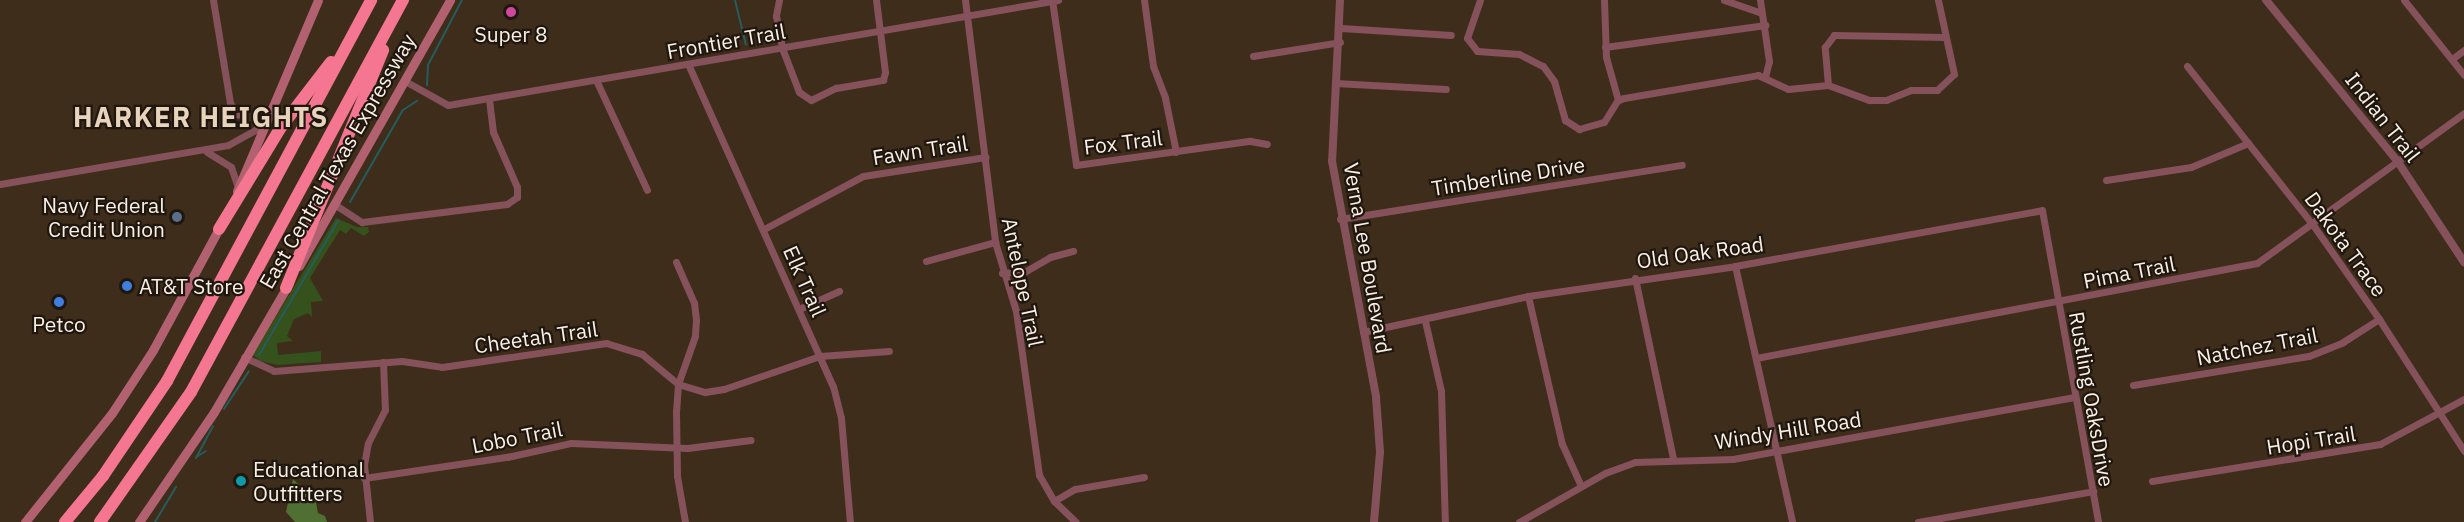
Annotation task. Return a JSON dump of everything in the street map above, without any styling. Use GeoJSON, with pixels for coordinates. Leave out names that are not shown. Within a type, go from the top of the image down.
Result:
{"type":"FeatureCollection","features":[{"type":"Feature","properties":{"kind":"highway"},"geometry":{"type":"LineString","coordinates":[[65,522],[103,476],[167,381],[371,0]]}},
{"type":"Feature","properties":{"kind":"highway"},"geometry":{"type":"LineString","coordinates":[[100,522],[191,392],[403,0]]}},
{"type":"Feature","properties":{"kind":"highway"},"geometry":{"type":"LineString","coordinates":[[286,288],[382,55],[387,31]]}},
{"type":"Feature","properties":{"kind":"highway"},"geometry":{"type":"LineString","coordinates":[[219,229],[281,127],[352,35]]}},
{"type":"Feature","properties":{"kind":"main road"},"geometry":{"type":"LineString","coordinates":[[25,522],[112,413],[153,350],[219,229],[318,0]]}},
{"type":"Feature","properties":{"kind":"main road","name":"East Central Texas Expressway"},"geometry":{"type":"LineString","coordinates":[[139,522],[214,412],[244,357],[337,206],[450,0]]}},
{"type":"Feature","properties":{"kind":"street"},"geometry":{"type":"LineString","coordinates":[[213,0],[230,103],[238,115]]}},
{"type":"Feature","properties":{"kind":"street"},"geometry":{"type":"LineString","coordinates":[[779,0],[776,16],[782,48],[799,92],[812,100],[836,88],[883,80],[881,30],[876,0]]}},
{"type":"Feature","properties":{"kind":"street","name":"Antelope Trail"},"geometry":{"type":"LineString","coordinates":[[965,0],[995,242],[1002,273],[1016,311],[1039,475],[1054,501],[1076,522]]}},
{"type":"Feature","properties":{"kind":"street","name":"Fox Trail"},"geometry":{"type":"LineString","coordinates":[[1053,0],[1076,165],[1250,141],[1267,144]]}},
{"type":"Feature","properties":{"kind":"street","name":"Frontier Trail"},"geometry":{"type":"LineString","coordinates":[[405,81],[442,104],[489,99],[1058,0]]}},
{"type":"Feature","properties":{"kind":"street"},"geometry":{"type":"LineString","coordinates":[[1144,0],[1153,66],[1165,98],[1176,152]]}},
{"type":"Feature","properties":{"kind":"street","name":"Verna Lee Boulevard"},"geometry":{"type":"LineString","coordinates":[[1340,0],[1340,42],[1330,133],[1340,219],[1379,427],[1374,522]]}},
{"type":"Feature","properties":{"kind":"street"},"geometry":{"type":"LineString","coordinates":[[1480,0],[1467,38],[1477,51],[1519,54],[1543,66],[1554,81],[1559,108],[1571,126],[1588,129],[1604,122],[1618,100],[1668,89],[1765,77],[1788,89],[1828,85],[1859,99],[1878,101],[1911,90],[1937,90],[1954,74],[1938,0]]}},
{"type":"Feature","properties":{"kind":"street"},"geometry":{"type":"LineString","coordinates":[[1604,0],[1605,47],[1610,84],[1618,100]]}},
{"type":"Feature","properties":{"kind":"street"},"geometry":{"type":"LineString","coordinates":[[1724,0],[1761,13]]}},
{"type":"Feature","properties":{"kind":"street"},"geometry":{"type":"LineString","coordinates":[[1760,0],[1769,61],[1765,77]]}},
{"type":"Feature","properties":{"kind":"street","name":"Indian Trail"},"geometry":{"type":"LineString","coordinates":[[2266,0],[2398,162],[2464,262]]}},
{"type":"Feature","properties":{"kind":"street"},"geometry":{"type":"LineString","coordinates":[[2404,0],[2464,75]]}},
{"type":"Feature","properties":{"kind":"street"},"geometry":{"type":"LineString","coordinates":[[1605,47],[1765,25]]}},
{"type":"Feature","properties":{"kind":"street"},"geometry":{"type":"LineString","coordinates":[[1341,28],[1451,35]]}},
{"type":"Feature","properties":{"kind":"street"},"geometry":{"type":"LineString","coordinates":[[1828,85],[1826,47],[1834,35],[1946,37]]}},
{"type":"Feature","properties":{"kind":"street"},"geometry":{"type":"LineString","coordinates":[[1253,56],[1340,42]]}},
{"type":"Feature","properties":{"kind":"street"},"geometry":{"type":"LineString","coordinates":[[2452,59],[2464,50]]}},
{"type":"Feature","properties":{"kind":"street","name":"Elk Trail"},"geometry":{"type":"LineString","coordinates":[[688,64],[764,229],[820,356],[838,404],[850,522]]}},
{"type":"Feature","properties":{"kind":"street","name":"Dakota Trace"},"geometry":{"type":"LineString","coordinates":[[2187,66],[2313,225],[2379,319],[2464,451]]}},
{"type":"Feature","properties":{"kind":"street"},"geometry":{"type":"LineString","coordinates":[[596,80],[646,190]]}},
{"type":"Feature","properties":{"kind":"street"},"geometry":{"type":"LineString","coordinates":[[1335,83],[1446,89]]}},
{"type":"Feature","properties":{"kind":"street"},"geometry":{"type":"LineString","coordinates":[[337,206],[362,222],[507,204],[517,197],[518,187],[493,132],[489,99]]}},
{"type":"Feature","properties":{"kind":"street"},"geometry":{"type":"LineString","coordinates":[[0,184],[198,151],[239,140],[270,112]]}},
{"type":"Feature","properties":{"kind":"street","name":"Pima Trail"},"geometry":{"type":"LineString","coordinates":[[1756,358],[2058,303],[2094,293],[2239,269],[2272,256],[2464,113]]}},
{"type":"Feature","properties":{"kind":"street"},"geometry":{"type":"LineString","coordinates":[[2106,180],[2191,167],[2248,142]]}},
{"type":"Feature","properties":{"kind":"street"},"geometry":{"type":"LineString","coordinates":[[198,151],[212,152],[231,167],[238,187]]}},
{"type":"Feature","properties":{"kind":"street","name":"Fawn Trail"},"geometry":{"type":"LineString","coordinates":[[764,229],[863,176],[986,157]]}},
{"type":"Feature","properties":{"kind":"street","name":"Timberline Drive"},"geometry":{"type":"LineString","coordinates":[[1340,219],[1682,165]]}},
{"type":"Feature","properties":{"kind":"street","name":"Old Oak Road"},"geometry":{"type":"LineString","coordinates":[[1363,332],[1425,321],[1528,296],[1635,278],[1736,266],[2042,210]]}},
{"type":"Feature","properties":{"kind":"street","name":"Rustling OaksDrive"},"geometry":{"type":"LineString","coordinates":[[2042,210],[2098,522]]}},
{"type":"Feature","properties":{"kind":"street"},"geometry":{"type":"LineString","coordinates":[[926,261],[995,242]]}},
{"type":"Feature","properties":{"kind":"street"},"geometry":{"type":"LineString","coordinates":[[1002,273],[1026,271],[1050,257],[1073,251]]}},
{"type":"Feature","properties":{"kind":"street"},"geometry":{"type":"LineString","coordinates":[[676,262],[694,303],[696,320],[695,336],[678,384],[679,499],[685,522]]}},
{"type":"Feature","properties":{"kind":"street"},"geometry":{"type":"LineString","coordinates":[[1736,266],[1792,522]]}},
{"type":"Feature","properties":{"kind":"street"},"geometry":{"type":"LineString","coordinates":[[1635,278],[1673,459]]}},
{"type":"Feature","properties":{"kind":"street"},"geometry":{"type":"LineString","coordinates":[[799,309],[839,291]]}},
{"type":"Feature","properties":{"kind":"street"},"geometry":{"type":"LineString","coordinates":[[1528,296],[1562,444],[1581,486]]}},
{"type":"Feature","properties":{"kind":"street","name":"Natchez Trail"},"geometry":{"type":"LineString","coordinates":[[2133,385],[2308,356],[2335,346],[2379,319]]}},
{"type":"Feature","properties":{"kind":"street"},"geometry":{"type":"LineString","coordinates":[[1425,321],[1442,391],[1444,522]]}},
{"type":"Feature","properties":{"kind":"street","name":"Cheetah Trail"},"geometry":{"type":"LineString","coordinates":[[244,357],[274,371],[402,361],[442,367],[606,343],[642,354],[678,384],[705,392],[724,389],[820,356],[889,351]]}},
{"type":"Feature","properties":{"kind":"street"},"geometry":{"type":"LineString","coordinates":[[370,522],[364,478],[368,443],[386,401],[383,362]]}},
{"type":"Feature","properties":{"kind":"street","name":"Windy Hill Road"},"geometry":{"type":"LineString","coordinates":[[1519,522],[1581,486],[1622,466],[1673,459],[1733,459],[2074,398]]}},
{"type":"Feature","properties":{"kind":"street","name":"Hopi Trail"},"geometry":{"type":"LineString","coordinates":[[2152,481],[2368,447],[2397,436],[2438,411],[2464,399]]}},
{"type":"Feature","properties":{"kind":"street","name":"Lobo Trail"},"geometry":{"type":"LineString","coordinates":[[364,478],[507,457],[572,443],[714,447],[751,440]]}},
{"type":"Feature","properties":{"kind":"street"},"geometry":{"type":"LineString","coordinates":[[1054,501],[1075,489],[1144,477]]}},
{"type":"Feature","properties":{"kind":"street"},"geometry":{"type":"LineString","coordinates":[[1918,522],[2093,491]]}},
{"type":"Feature","properties":{"kind":"green space"},"geometry":{"type":"Polygon","coordinates":[[[336,218],[357,227],[368,227],[369,232],[364,236],[351,228],[346,234],[340,230],[310,278],[323,301],[311,302],[312,317],[308,313],[294,319],[287,336],[293,341],[277,343],[278,355],[321,351],[321,362],[278,365],[260,361],[253,355],[255,351],[336,218]]]}},
{"type":"Feature","properties":{"kind":"green space"},"geometry":{"type":"Polygon","coordinates":[[[293,479],[316,502],[318,513],[325,516],[327,522],[295,522],[286,512],[293,479]]]}},
{"type":"Feature","properties":{"kind":"waterway"},"geometry":{"type":"LineString","coordinates":[[427,85],[428,65],[462,0]]}},
{"type":"Feature","properties":{"kind":"waterway"},"geometry":{"type":"LineString","coordinates":[[735,0],[746,45]]}},
{"type":"Feature","properties":{"kind":"waterway"},"geometry":{"type":"LineString","coordinates":[[350,202],[403,110],[417,101]]}},
{"type":"Feature","properties":{"kind":"waterway"},"geometry":{"type":"LineString","coordinates":[[259,355],[338,221]]}},
{"type":"Feature","properties":{"kind":"waterway"},"geometry":{"type":"LineString","coordinates":[[224,409],[249,371]]}},
{"type":"Feature","properties":{"kind":"waterway"},"geometry":{"type":"LineString","coordinates":[[196,458],[213,426]]}},
{"type":"Feature","properties":{"kind":"waterway"},"geometry":{"type":"LineString","coordinates":[[198,456],[206,451]]}},
{"type":"Feature","properties":{"kind":"waterway"},"geometry":{"type":"LineString","coordinates":[[155,522],[176,487]]}},
{"type":"Feature","properties":{"kind":"place","name":"Super 8"},"geometry":{"type":"Point","coordinates":[511,12]}},
{"type":"Feature","properties":{"kind":"place","name":"Navy Federal Credit Union"},"geometry":{"type":"Point","coordinates":[177,217]}},
{"type":"Feature","properties":{"kind":"place","name":"AT&T Store"},"geometry":{"type":"Point","coordinates":[127,286]}},
{"type":"Feature","properties":{"kind":"place","name":"Petco"},"geometry":{"type":"Point","coordinates":[59,302]}},
{"type":"Feature","properties":{"kind":"place","name":"Educational Outfitters"},"geometry":{"type":"Point","coordinates":[241,481]}},
{"type":"Feature","properties":{"kind":"district","name":"HARKER HEIGHTS"},"geometry":{"type":"Point","coordinates":[201,117]}}]}
